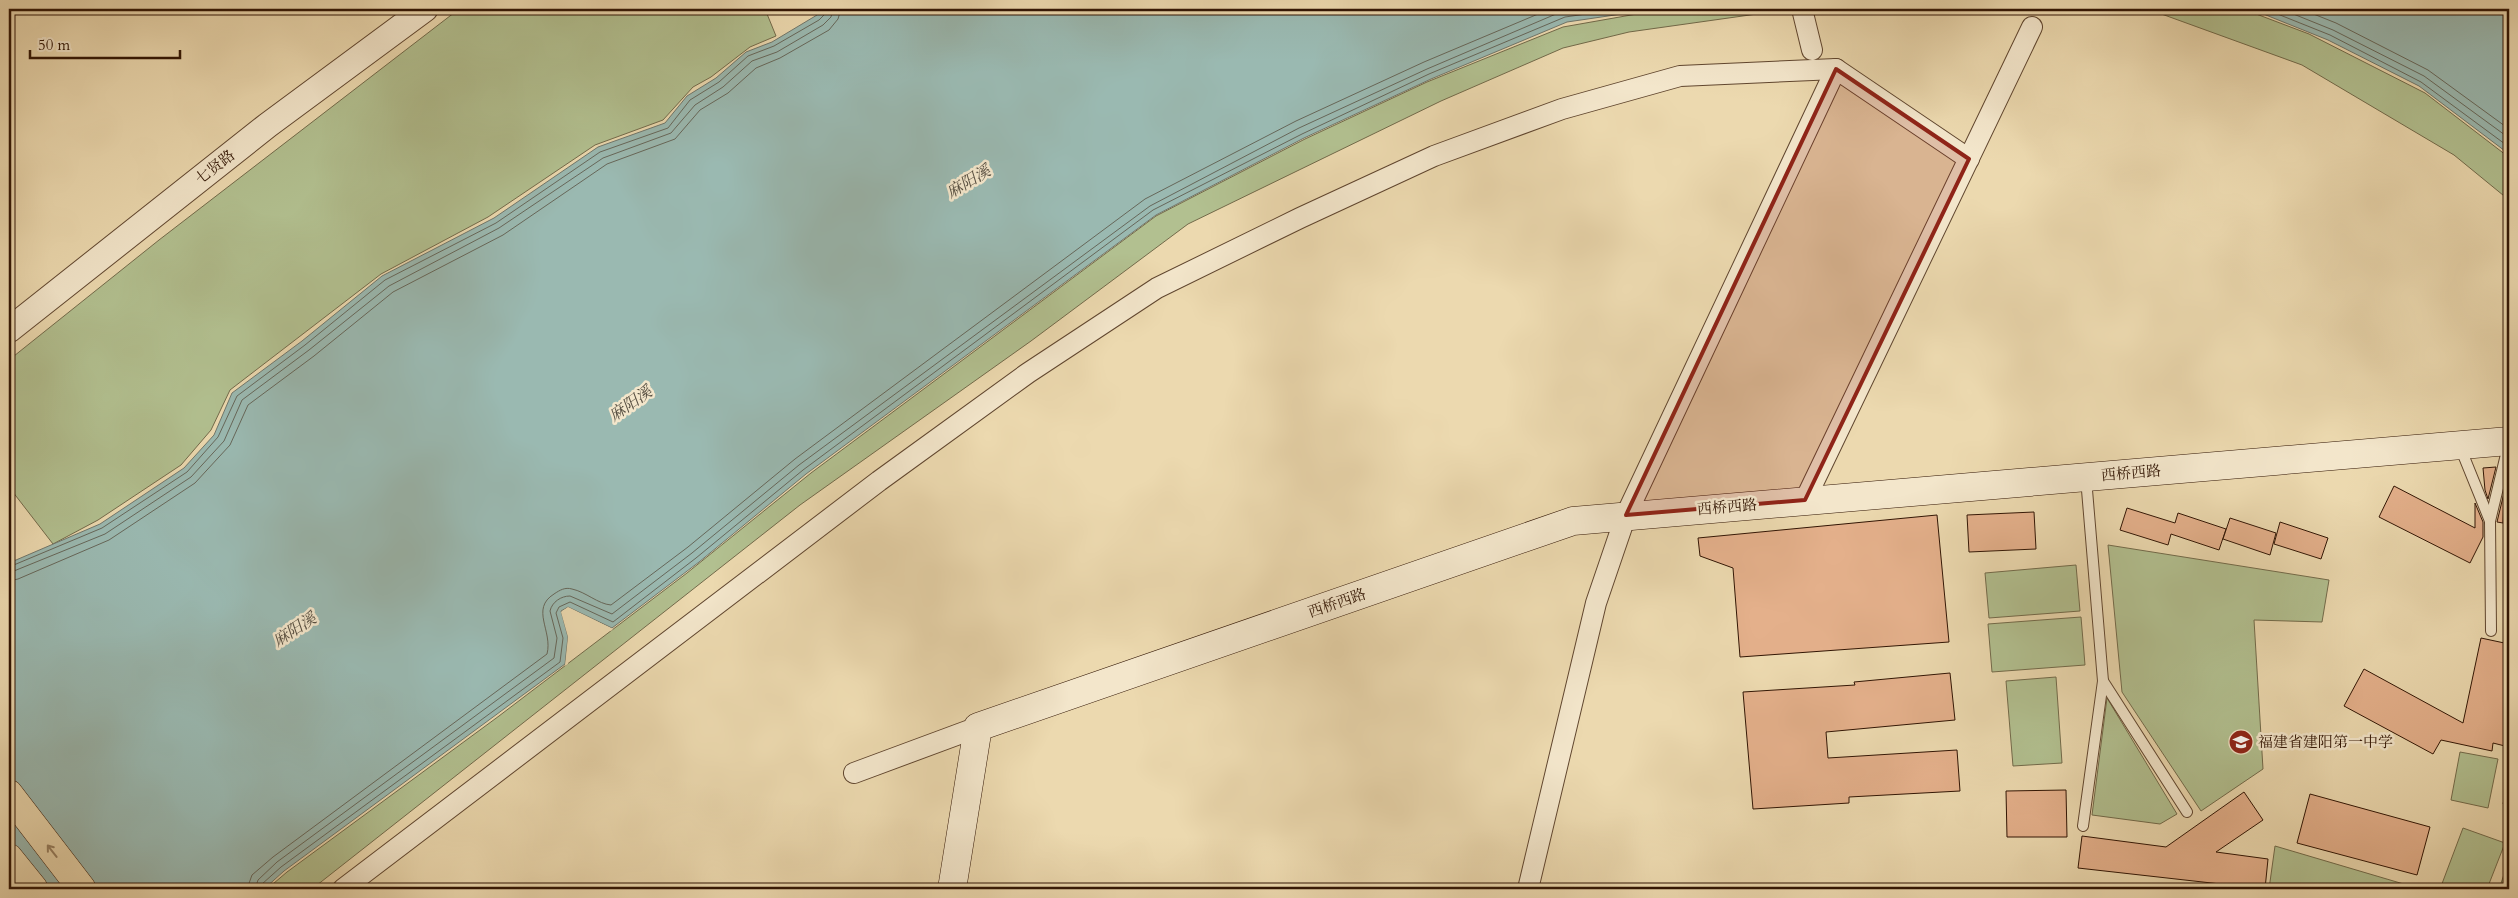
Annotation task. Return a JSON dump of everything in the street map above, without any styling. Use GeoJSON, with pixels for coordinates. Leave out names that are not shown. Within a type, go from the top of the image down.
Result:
{"type":"FeatureCollection","features":[{"type":"Feature","properties":{"kind":"main road","name":"西桥西路"},"geometry":{"type":"LineString","coordinates":[[978,727],[1573,521],[1626,515],[2509,442]]}},
{"type":"Feature","properties":{"kind":"main road"},"geometry":{"type":"LineString","coordinates":[[952,889],[978,727]]}},
{"type":"Feature","properties":{"kind":"main road"},"geometry":{"type":"LineString","coordinates":[[9,794],[82,889]]}},
{"type":"Feature","properties":{"kind":"main road"},"geometry":{"type":"LineString","coordinates":[[9,858],[34,889]]}},
{"type":"Feature","properties":{"kind":"street","name":"七贤路"},"geometry":{"type":"LineString","coordinates":[[9,330],[268,125],[425,9]]}},
{"type":"Feature","properties":{"kind":"street"},"geometry":{"type":"LineString","coordinates":[[1802,9],[1812,50]]}},
{"type":"Feature","properties":{"kind":"street"},"geometry":{"type":"LineString","coordinates":[[1805,500],[2032,27]]}},
{"type":"Feature","properties":{"kind":"street"},"geometry":{"type":"LineString","coordinates":[[343,889],[880,480],[1028,373],[1158,288],[1300,218],[1434,156],[1562,109],[1680,76],[1836,69],[1969,159]]}},
{"type":"Feature","properties":{"kind":"street"},"geometry":{"type":"LineString","coordinates":[[1528,889],[1596,603],[1626,515],[1836,69]]}},
{"type":"Feature","properties":{"kind":"street"},"geometry":{"type":"LineString","coordinates":[[854,773],[978,727]]}},
{"type":"Feature","properties":{"kind":"lane"},"geometry":{"type":"LineString","coordinates":[[2490,631],[2490,521],[2509,442]]}},
{"type":"Feature","properties":{"kind":"lane"},"geometry":{"type":"LineString","coordinates":[[2459,446],[2490,521]]}},
{"type":"Feature","properties":{"kind":"lane"},"geometry":{"type":"LineString","coordinates":[[2083,826],[2103,681],[2086,477]]}},
{"type":"Feature","properties":{"kind":"lane"},"geometry":{"type":"LineString","coordinates":[[2103,681],[2187,812]]}},
{"type":"Feature","properties":{"kind":"highlighted area"},"geometry":{"type":"Polygon","coordinates":[[[1836,69],[1969,159],[1805,500],[1626,515],[1836,69]]]}},
{"type":"Feature","properties":{"kind":"green space"},"geometry":{"type":"Polygon","coordinates":[[[459,9],[765,9],[776,36],[750,47],[711,77],[693,87],[663,120],[595,145],[488,217],[381,274],[230,390],[211,430],[181,465],[98,520],[53,544],[9,487],[9,360],[159,240],[459,9]]]}},
{"type":"Feature","properties":{"kind":"green space"},"geometry":{"type":"Polygon","coordinates":[[[1665,9],[1844,9],[1764,13],[1629,32],[1563,48],[1441,101],[1188,224],[1031,341],[800,505],[312,889],[267,889],[287,872],[499,716],[687,573],[811,473],[1156,216],[1305,139],[1427,82],[1563,27],[1665,9]]]}},
{"type":"Feature","properties":{"kind":"green space"},"geometry":{"type":"Polygon","coordinates":[[[2121,9],[2243,9],[2309,34],[2425,93],[2502,152],[2509,159],[2509,200],[2454,155],[2302,65],[2156,12],[2121,9]]]}},
{"type":"Feature","properties":{"kind":"green space"},"geometry":{"type":"Polygon","coordinates":[[[2108,545],[2329,580],[2322,622],[2254,620],[2263,769],[2201,811],[2122,692],[2108,545]]]}},
{"type":"Feature","properties":{"kind":"green space"},"geometry":{"type":"Polygon","coordinates":[[[2076,565],[2080,611],[1989,618],[1985,573],[2076,565]]]}},
{"type":"Feature","properties":{"kind":"green space"},"geometry":{"type":"Polygon","coordinates":[[[2081,617],[2085,665],[1992,672],[1988,624],[2081,617]]]}},
{"type":"Feature","properties":{"kind":"green space"},"geometry":{"type":"Polygon","coordinates":[[[2056,677],[2062,763],[2013,766],[2006,681],[2056,677]]]}},
{"type":"Feature","properties":{"kind":"green space"},"geometry":{"type":"Polygon","coordinates":[[[2107,698],[2177,814],[2160,824],[2092,815],[2107,698]]]}},
{"type":"Feature","properties":{"kind":"green space"},"geometry":{"type":"Polygon","coordinates":[[[2460,752],[2498,759],[2488,808],[2451,800],[2460,752]]]}},
{"type":"Feature","properties":{"kind":"green space"},"geometry":{"type":"Polygon","coordinates":[[[2509,774],[2509,806],[2503,804],[2509,774]]]}},
{"type":"Feature","properties":{"kind":"green space"},"geometry":{"type":"Polygon","coordinates":[[[2463,828],[2505,843],[2487,889],[2440,889],[2463,828]]]}},
{"type":"Feature","properties":{"kind":"green space"},"geometry":{"type":"Polygon","coordinates":[[[2275,846],[2407,885],[2405,889],[2269,889],[2275,846]]]}},
{"type":"Feature","properties":{"kind":"green space"},"geometry":{"type":"Polygon","coordinates":[[[2509,860],[2509,889],[2499,889],[2509,860]]]}},
{"type":"Feature","properties":{"kind":"water","name":"麻阳溪"},"geometry":{"type":"Polygon","coordinates":[[[824,9],[1656,9],[1567,22],[1431,79],[1304,138],[1156,215],[806,474],[699,562],[612,628],[568,607],[561,611],[568,637],[565,664],[284,871],[264,889],[9,889],[9,563],[100,524],[184,468],[214,435],[232,393],[302,341],[382,276],[494,218],[598,147],[665,123],[687,96],[716,78],[746,52],[772,42],[824,9]]]}},
{"type":"Feature","properties":{"kind":"water"},"geometry":{"type":"Polygon","coordinates":[[[2251,9],[2509,9],[2509,154],[2419,86],[2328,40],[2251,9]]]}},
{"type":"Feature","properties":{"kind":"pier"},"geometry":{"type":"Polygon","coordinates":[[[568,607],[613,629],[611,631],[568,610],[564,613],[571,637],[568,664],[565,666],[568,637],[561,612],[568,607]]]}},
{"type":"Feature","properties":{"kind":"building"},"geometry":{"type":"Polygon","coordinates":[[[2496,467],[2488,499],[2485,490],[2483,468],[2496,467]]]}},
{"type":"Feature","properties":{"kind":"building"},"geometry":{"type":"Polygon","coordinates":[[[2509,470],[2509,492],[2504,492],[2509,470]]]}},
{"type":"Feature","properties":{"kind":"building"},"geometry":{"type":"Polygon","coordinates":[[[2394,486],[2475,528],[2475,503],[2483,522],[2483,537],[2470,563],[2379,517],[2394,486]]]}},
{"type":"Feature","properties":{"kind":"building"},"geometry":{"type":"Polygon","coordinates":[[[2504,493],[2503,523],[2497,522],[2504,493]]]}},
{"type":"Feature","properties":{"kind":"building"},"geometry":{"type":"Polygon","coordinates":[[[2127,508],[2175,523],[2178,513],[2226,529],[2219,550],[2171,534],[2168,545],[2120,530],[2127,508]]]}},
{"type":"Feature","properties":{"kind":"building"},"geometry":{"type":"Polygon","coordinates":[[[2034,512],[2036,549],[1969,552],[1967,515],[2034,512]]]}},
{"type":"Feature","properties":{"kind":"building"},"geometry":{"type":"Polygon","coordinates":[[[1937,515],[1949,642],[1740,657],[1733,568],[1700,556],[1698,538],[1937,515]]]}},
{"type":"Feature","properties":{"kind":"building"},"geometry":{"type":"Polygon","coordinates":[[[2230,518],[2276,533],[2270,555],[2223,539],[2230,518]]]}},
{"type":"Feature","properties":{"kind":"building"},"geometry":{"type":"Polygon","coordinates":[[[2280,522],[2328,538],[2321,559],[2274,544],[2280,522]]]}},
{"type":"Feature","properties":{"kind":"building"},"geometry":{"type":"Polygon","coordinates":[[[2481,638],[2509,644],[2509,747],[2493,743],[2492,751],[2441,740],[2433,754],[2344,706],[2364,669],[2463,723],[2481,638]]]}},
{"type":"Feature","properties":{"kind":"building"},"geometry":{"type":"Polygon","coordinates":[[[1950,673],[1955,720],[1826,732],[1828,758],[1957,750],[1960,791],[1849,797],[1849,803],[1753,809],[1743,692],[1855,685],[1854,682],[1950,673]]]}},
{"type":"Feature","properties":{"kind":"building"},"geometry":{"type":"Polygon","coordinates":[[[2066,790],[2067,837],[2007,837],[2006,791],[2066,790]]]}},
{"type":"Feature","properties":{"kind":"building"},"geometry":{"type":"Polygon","coordinates":[[[2244,792],[2263,820],[2216,852],[2268,859],[2265,889],[2078,868],[2082,836],[2166,847],[2244,792]]]}},
{"type":"Feature","properties":{"kind":"building"},"geometry":{"type":"Polygon","coordinates":[[[2310,794],[2430,827],[2417,875],[2297,843],[2310,794]]]}},
{"type":"Feature","properties":{"kind":"place","name":"福建省建阳第一中学"},"geometry":{"type":"Point","coordinates":[2241,742]}}]}
